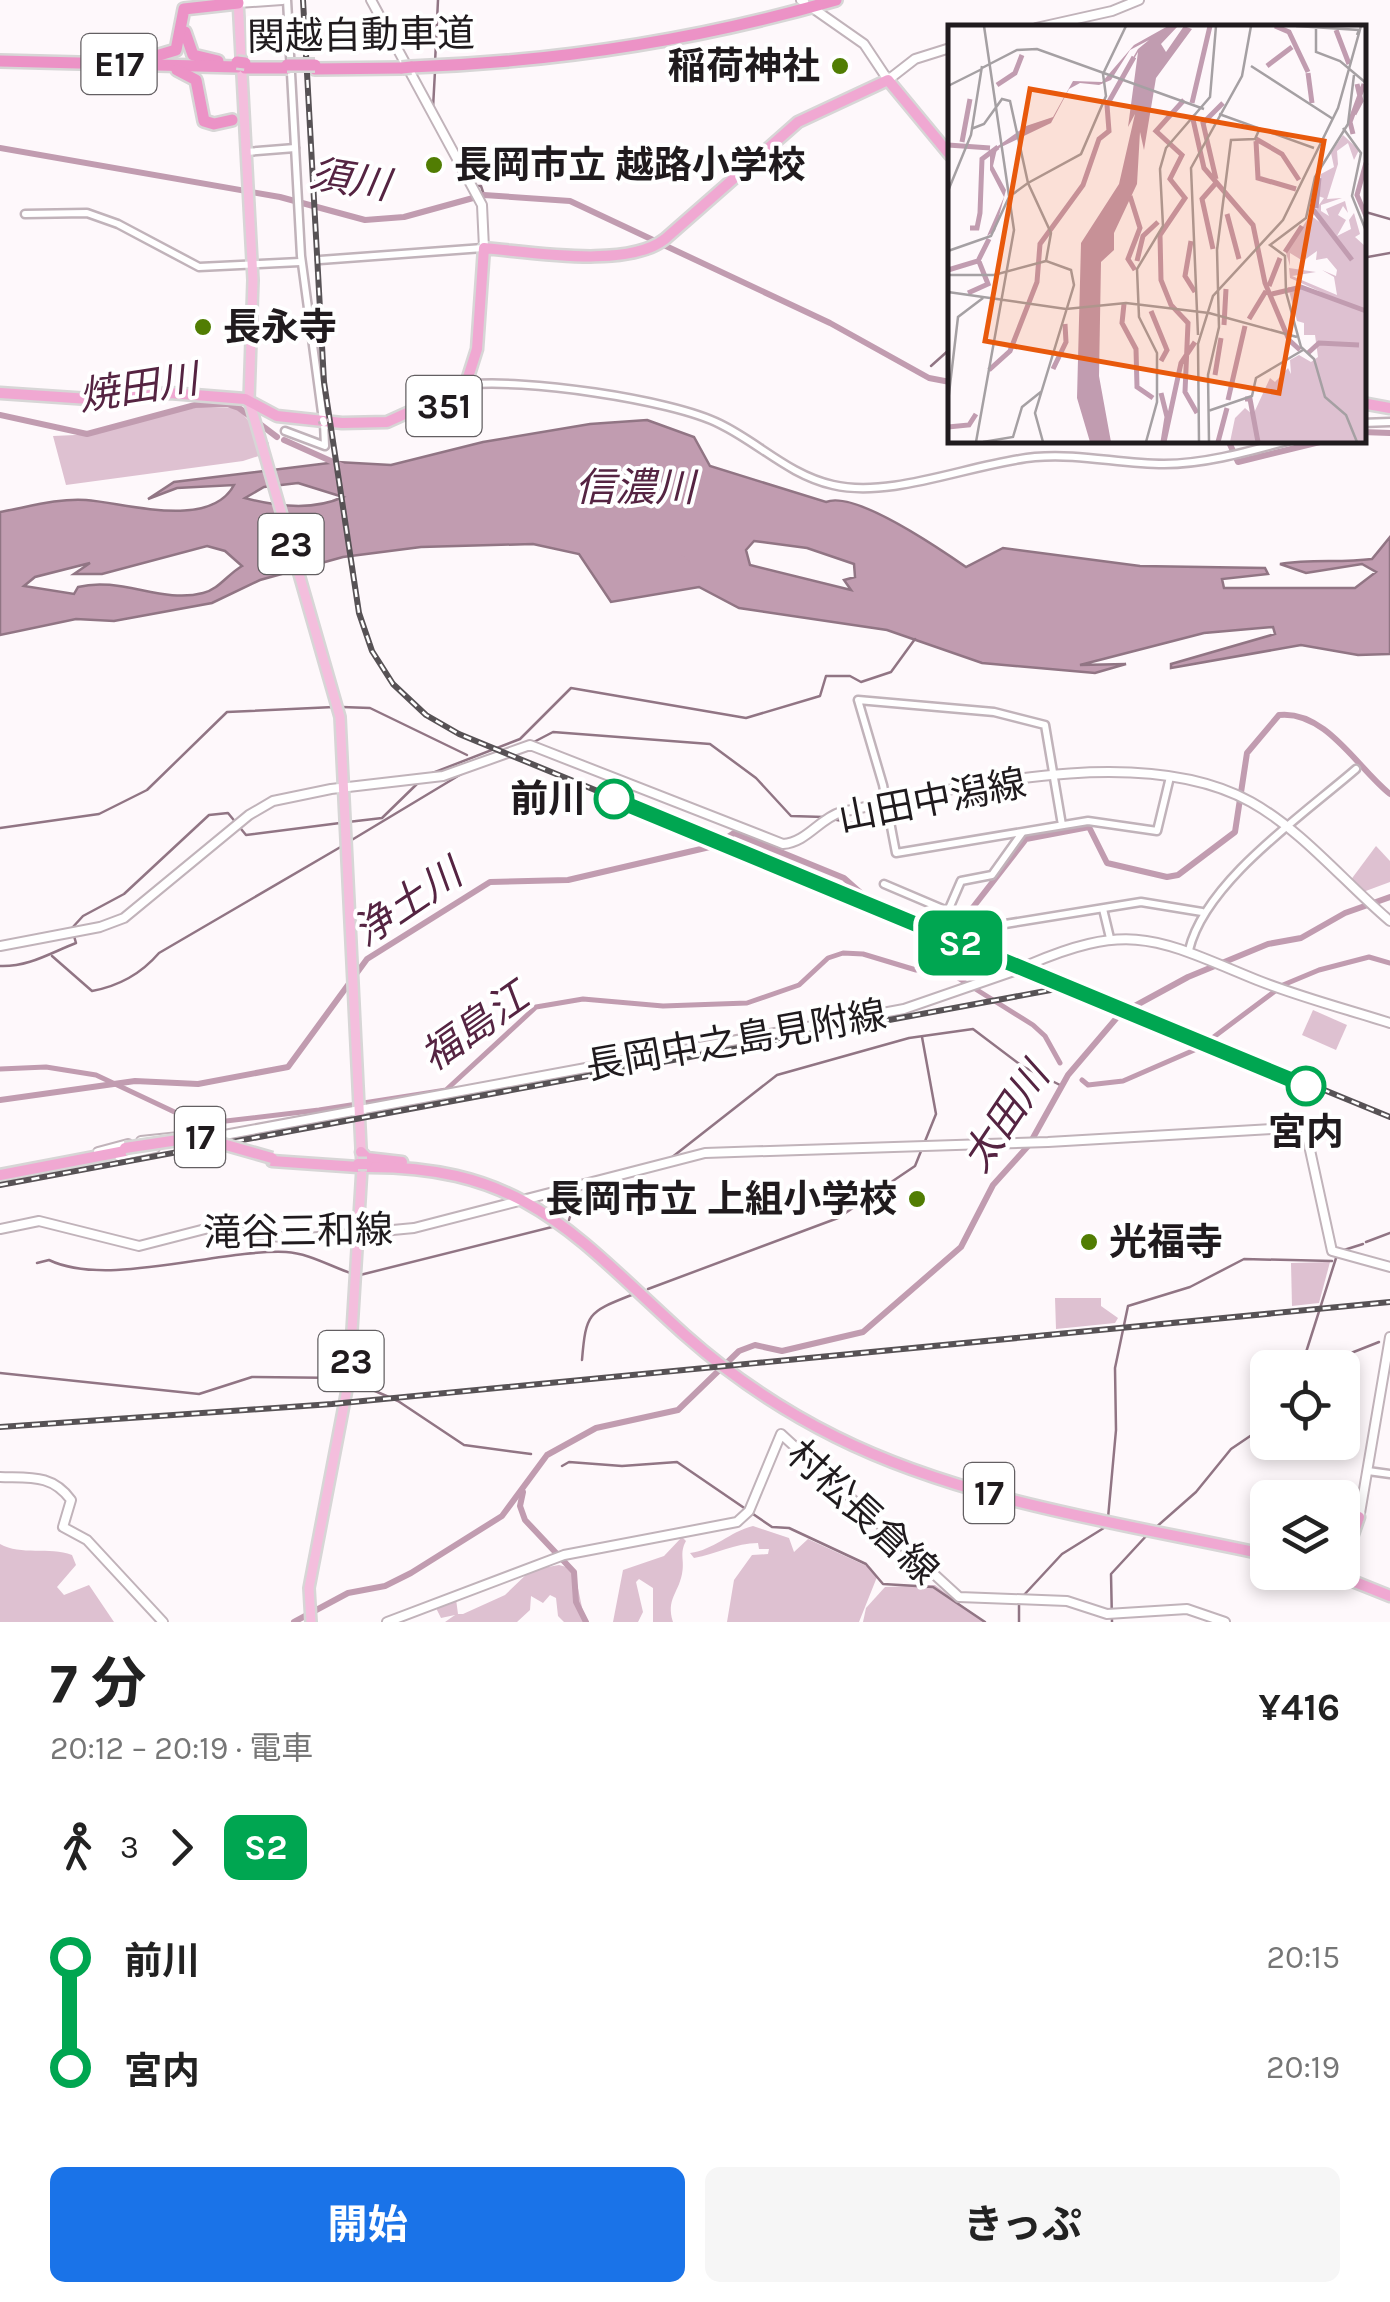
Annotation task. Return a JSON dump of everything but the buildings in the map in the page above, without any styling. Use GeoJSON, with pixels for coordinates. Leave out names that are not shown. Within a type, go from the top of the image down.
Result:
{"type":"FeatureCollection","features":[{"type":"Feature","properties":{"kind":"highway","name":"関越自動車道"},"geometry":{"type":"LineString","coordinates":[[622,46],[836,0]]}},
{"type":"Feature","properties":{"kind":"highway"},"geometry":{"type":"LineString","coordinates":[[103,62],[170,55],[179,44],[182,10],[238,2]]}},
{"type":"Feature","properties":{"kind":"highway","name":"関越自動車道"},"geometry":{"type":"LineString","coordinates":[[0,59],[282,67],[436,65],[622,46],[819,4]]}},
{"type":"Feature","properties":{"kind":"highway"},"geometry":{"type":"LineString","coordinates":[[208,5],[185,12],[188,49],[198,58],[241,66]]}},
{"type":"Feature","properties":{"kind":"highway"},"geometry":{"type":"LineString","coordinates":[[103,62],[189,73],[198,84],[202,120],[211,124],[238,120]]}},
{"type":"Feature","properties":{"kind":"highway"},"geometry":{"type":"LineString","coordinates":[[238,120],[218,122],[208,116],[205,84],[215,73],[241,66]]}},
{"type":"Feature","properties":{"kind":"highway"},"geometry":{"type":"LineString","coordinates":[[484,248],[623,255],[660,242],[798,122],[888,80],[948,153]]}},
{"type":"Feature","properties":{"kind":"highway","name":"351"},"geometry":{"type":"LineString","coordinates":[[0,393],[100,400],[170,393],[249,400],[280,417],[382,422],[418,408],[450,403],[466,385],[478,342],[484,248]]}},
{"type":"Feature","properties":{"kind":"highway"},"geometry":{"type":"LineString","coordinates":[[1365,404],[1390,408]]}},
{"type":"Feature","properties":{"kind":"highway","name":"17"},"geometry":{"type":"LineString","coordinates":[[0,1174],[201,1140],[272,1159],[367,1165]]}},
{"type":"Feature","properties":{"kind":"highway"},"geometry":{"type":"LineString","coordinates":[[367,1165],[435,1169],[461,1175],[511,1194],[514,1200],[509,1203]]}},
{"type":"Feature","properties":{"kind":"highway"},"geometry":{"type":"LineString","coordinates":[[367,1165],[408,1172],[435,1169]]}},
{"type":"Feature","properties":{"kind":"highway","name":"17"},"geometry":{"type":"LineString","coordinates":[[461,1175],[526,1199],[589,1241],[710,1354]]}},
{"type":"Feature","properties":{"kind":"highway"},"geometry":{"type":"LineString","coordinates":[[542,1194],[541,1203],[589,1241]]}},
{"type":"Feature","properties":{"kind":"highway","name":"17"},"geometry":{"type":"LineString","coordinates":[[526,1199],[573,1231],[710,1354],[825,1431],[928,1476],[1250,1550]]}},
{"type":"Feature","properties":{"kind":"highway"},"geometry":{"type":"LineString","coordinates":[[1360,1580],[1390,1594]]}},
{"type":"Feature","properties":{"kind":"main road"},"geometry":{"type":"LineString","coordinates":[[238,2],[284,0]]}},
{"type":"Feature","properties":{"kind":"main road"},"geometry":{"type":"LineString","coordinates":[[371,0],[477,195],[486,229],[484,248]]}},
{"type":"Feature","properties":{"kind":"main road"},"geometry":{"type":"LineString","coordinates":[[1049,25],[1112,11],[1139,0]]}},
{"type":"Feature","properties":{"kind":"main road","name":"23"},"geometry":{"type":"LineString","coordinates":[[238,2],[238,120],[246,152],[252,265],[249,400],[339,712],[359,1106],[367,1165],[350,1376],[309,1588],[311,1617]]}},
{"type":"Feature","properties":{"kind":"main road"},"geometry":{"type":"LineString","coordinates":[[819,4],[864,44],[888,80],[915,58],[948,49]]}},
{"type":"Feature","properties":{"kind":"main road","name":"山田中潟線"},"geometry":{"type":"LineString","coordinates":[[0,946],[124,918],[259,808],[288,796],[447,775],[530,745],[783,844],[800,840],[832,814],[886,804],[1108,769],[1170,777],[1240,797],[1287,830],[1386,918]]}},
{"type":"Feature","properties":{"kind":"main road","name":"長岡中之島見附線"},"geometry":{"type":"LineString","coordinates":[[62,1162],[904,1010],[975,987],[1082,944],[1110,938],[1150,940],[1189,950],[1278,988],[1390,1023]]}},
{"type":"Feature","properties":{"kind":"main road","name":"滝谷三和線"},"geometry":{"type":"LineString","coordinates":[[0,1229],[42,1221],[139,1246],[210,1228],[295,1239],[414,1228],[705,1153],[1038,1142],[1305,1127],[1332,1251],[1390,1267]]}},
{"type":"Feature","properties":{"kind":"main road"},"geometry":{"type":"LineString","coordinates":[[1360,1512],[1390,1337]]}},
{"type":"Feature","properties":{"kind":"main road","name":"村松長倉線"},"geometry":{"type":"LineString","coordinates":[[387,1622],[561,1556],[739,1521],[748,1511],[781,1434],[959,1597],[1067,1601],[1110,1614],[1186,1609],[1225,1622]]}},
{"type":"Feature","properties":{"kind":"main road"},"geometry":{"type":"LineString","coordinates":[[0,1477],[38,1478],[60,1484],[71,1500],[64,1528],[86,1540],[163,1622]]}},
{"type":"Feature","properties":{"kind":"street"},"geometry":{"type":"LineString","coordinates":[[284,0],[298,200],[325,446],[285,431]]}},
{"type":"Feature","properties":{"kind":"street"},"geometry":{"type":"LineString","coordinates":[[246,152],[295,148]]}},
{"type":"Feature","properties":{"kind":"street"},"geometry":{"type":"LineString","coordinates":[[25,214],[82,212],[145,237],[192,265],[252,265],[484,248]]}},
{"type":"Feature","properties":{"kind":"street"},"geometry":{"type":"LineString","coordinates":[[466,385],[481,382],[550,388],[695,414],[730,429],[796,471],[858,489],[1039,456],[1077,454],[1162,464],[1283,442]]}},
{"type":"Feature","properties":{"kind":"street"},"geometry":{"type":"LineString","coordinates":[[1365,423],[1390,422]]}},
{"type":"Feature","properties":{"kind":"street"},"geometry":{"type":"LineString","coordinates":[[1062,824],[1042,724],[994,712],[859,699],[896,854],[1062,824],[1098,821],[1157,831],[1170,777]]}},
{"type":"Feature","properties":{"kind":"street"},"geometry":{"type":"LineString","coordinates":[[1189,950],[1202,912],[1222,887],[1356,769]]}},
{"type":"Feature","properties":{"kind":"street"},"geometry":{"type":"LineString","coordinates":[[948,911],[960,881],[992,874],[1023,832]]}},
{"type":"Feature","properties":{"kind":"street"},"geometry":{"type":"LineString","coordinates":[[884,884],[992,926],[1141,902],[1202,912]]}},
{"type":"Feature","properties":{"kind":"street"},"geometry":{"type":"LineString","coordinates":[[1103,909],[1110,938]]}},
{"type":"Feature","properties":{"kind":"street"},"geometry":{"type":"LineString","coordinates":[[1368,1471],[1390,1474]]}},
{"type":"Feature","properties":{"kind":"shaded area"},"geometry":{"type":"Polygon","coordinates":[[[200,407],[237,408],[269,443],[265,454],[243,461],[66,485],[53,436],[97,434],[157,415],[200,407]]]}},
{"type":"Feature","properties":{"kind":"shaded area"},"geometry":{"type":"Polygon","coordinates":[[[1376,846],[1390,861],[1390,882],[1363,892],[1350,881],[1376,846]]]}},
{"type":"Feature","properties":{"kind":"shaded area"},"geometry":{"type":"Polygon","coordinates":[[[1313,1010],[1347,1025],[1336,1050],[1302,1035],[1313,1010]]]}},
{"type":"Feature","properties":{"kind":"shaded area"},"geometry":{"type":"Polygon","coordinates":[[[1330,1262],[1319,1303],[1292,1306],[1291,1263],[1330,1262]]]}},
{"type":"Feature","properties":{"kind":"shaded area"},"geometry":{"type":"Polygon","coordinates":[[[1055,1298],[1101,1298],[1101,1306],[1118,1318],[1115,1323],[1056,1329],[1055,1298]]]}},
{"type":"Feature","properties":{"kind":"shaded area"},"geometry":{"type":"Polygon","coordinates":[[[753,1526],[789,1538],[794,1552],[808,1539],[871,1568],[877,1577],[859,1622],[727,1622],[734,1580],[752,1555],[768,1554],[769,1549],[759,1549],[758,1543],[694,1558],[690,1553],[753,1526]]]}},
{"type":"Feature","properties":{"kind":"shaded area"},"geometry":{"type":"Polygon","coordinates":[[[682,1537],[686,1541],[682,1574],[672,1602],[673,1622],[653,1622],[653,1588],[639,1579],[636,1582],[643,1612],[638,1622],[613,1622],[623,1570],[664,1556],[682,1537]]]}},
{"type":"Feature","properties":{"kind":"shaded area"},"geometry":{"type":"Polygon","coordinates":[[[0,1544],[17,1550],[72,1555],[76,1565],[57,1587],[64,1595],[89,1585],[114,1622],[0,1622],[0,1544]]]}},
{"type":"Feature","properties":{"kind":"shaded area"},"geometry":{"type":"Polygon","coordinates":[[[559,1565],[574,1569],[585,1622],[564,1622],[558,1616],[556,1598],[550,1595],[543,1603],[531,1596],[530,1610],[517,1622],[445,1622],[455,1615],[441,1618],[435,1606],[456,1599],[458,1614],[463,1614],[505,1595],[531,1570],[559,1565]]]}},
{"type":"Feature","properties":{"kind":"shaded area"},"geometry":{"type":"Polygon","coordinates":[[[935,1585],[984,1622],[863,1622],[866,1608],[885,1587],[935,1585]]]}},
{"type":"Feature","properties":{"kind":"water","name":"信濃川"},"geometry":{"type":"Polygon","coordinates":[[[647,420],[694,437],[710,466],[826,502],[856,505],[897,523],[966,567],[1003,548],[1140,566],[1265,568],[1268,574],[1222,579],[1224,588],[1355,588],[1376,572],[1362,564],[1306,573],[1280,564],[1372,559],[1390,537],[1390,654],[1358,655],[1301,645],[1171,668],[1171,664],[1275,634],[1273,627],[1204,633],[1080,665],[1126,664],[1095,673],[982,663],[887,630],[739,608],[699,587],[611,602],[579,554],[533,544],[421,547],[343,557],[260,580],[212,603],[114,621],[76,619],[0,635],[0,512],[75,500],[187,510],[222,499],[234,485],[177,488],[148,499],[174,482],[337,462],[391,465],[483,442],[590,424],[647,420]],[[298,483],[264,487],[245,498],[294,506],[343,497],[298,483]],[[754,541],[746,550],[750,565],[851,590],[844,580],[855,577],[854,564],[807,548],[754,541]],[[207,546],[102,574],[74,574],[90,563],[35,577],[24,586],[74,594],[78,587],[109,585],[188,595],[213,589],[242,566],[225,551],[207,546]]]}},
{"type":"Feature","properties":{"kind":"waterway"},"geometry":{"type":"LineString","coordinates":[[435,63],[438,0]]}},
{"type":"Feature","properties":{"kind":"waterway"},"geometry":{"type":"LineString","coordinates":[[433,108],[435,71]]}},
{"type":"Feature","properties":{"kind":"waterway","name":"須川"},"geometry":{"type":"LineString","coordinates":[[0,148],[280,197],[365,220],[404,217],[484,195],[570,201],[830,323],[929,378],[948,382]]}},
{"type":"Feature","properties":{"kind":"waterway"},"geometry":{"type":"LineString","coordinates":[[475,186],[481,186],[484,195]]}},
{"type":"Feature","properties":{"kind":"waterway"},"geometry":{"type":"LineString","coordinates":[[1365,212],[1390,219]]}},
{"type":"Feature","properties":{"kind":"waterway"},"geometry":{"type":"LineString","coordinates":[[1365,257],[1390,253]]}},
{"type":"Feature","properties":{"kind":"waterway"},"geometry":{"type":"LineString","coordinates":[[931,366],[948,351]]}},
{"type":"Feature","properties":{"kind":"waterway","name":"焼田川"},"geometry":{"type":"LineString","coordinates":[[0,415],[87,434],[195,405],[227,404],[239,408],[277,437]]}},
{"type":"Feature","properties":{"kind":"waterway","name":"須川"},"geometry":{"type":"LineString","coordinates":[[1365,432],[1390,433]]}},
{"type":"Feature","properties":{"kind":"waterway","name":"焼田川"},"geometry":{"type":"LineString","coordinates":[[284,440],[342,466]]}},
{"type":"Feature","properties":{"kind":"waterway","name":"須川"},"geometry":{"type":"LineString","coordinates":[[1229,442],[1238,462],[1320,442]]}},
{"type":"Feature","properties":{"kind":"waterway","name":"信濃川"},"geometry":{"type":"LineString","coordinates":[[682,559],[705,581]]}},
{"type":"Feature","properties":{"kind":"waterway"},"geometry":{"type":"LineString","coordinates":[[430,774],[520,739],[571,688],[746,718],[820,696],[826,676],[850,676],[861,682],[891,672],[915,639]]}},
{"type":"Feature","properties":{"kind":"waterway"},"geometry":{"type":"LineString","coordinates":[[0,828],[99,814],[147,790],[227,712],[334,707]]}},
{"type":"Feature","properties":{"kind":"waterway"},"geometry":{"type":"LineString","coordinates":[[342,707],[370,708],[467,755]]}},
{"type":"Feature","properties":{"kind":"waterway","name":"浄土川"},"geometry":{"type":"LineString","coordinates":[[0,1100],[135,1081],[198,1084],[288,1067],[367,959],[490,882],[568,880],[714,846],[734,833],[844,878],[870,901],[953,933],[1026,839],[1089,827],[1107,863],[1167,877],[1178,875],[1235,832],[1247,753],[1279,715],[1296,716],[1326,731],[1390,794]]}},
{"type":"Feature","properties":{"kind":"waterway"},"geometry":{"type":"LineString","coordinates":[[530,744],[553,732],[710,744],[756,778],[791,816],[824,817]]}},
{"type":"Feature","properties":{"kind":"waterway"},"geometry":{"type":"LineString","coordinates":[[350,841],[463,773]]}},
{"type":"Feature","properties":{"kind":"waterway"},"geometry":{"type":"LineString","coordinates":[[348,822],[382,818],[420,781]]}},
{"type":"Feature","properties":{"kind":"waterway"},"geometry":{"type":"LineString","coordinates":[[72,928],[83,916],[124,894],[209,815],[228,813],[246,835],[340,823]]}},
{"type":"Feature","properties":{"kind":"waterway"},"geometry":{"type":"LineString","coordinates":[[832,819],[863,825],[887,821]]}},
{"type":"Feature","properties":{"kind":"waterway"},"geometry":{"type":"LineString","coordinates":[[52,956],[92,991],[111,986],[137,973],[159,953],[344,845]]}},
{"type":"Feature","properties":{"kind":"waterway","name":"太田川"},"geometry":{"type":"LineString","coordinates":[[294,1622],[348,1593],[385,1586],[411,1573],[502,1516],[547,1455],[596,1428],[678,1410],[739,1351],[755,1345],[782,1351],[863,1332],[961,1247],[993,1185],[1029,1145],[1068,1075],[1120,1014],[1188,977],[1268,944],[1301,938],[1345,913],[1390,897]]}},
{"type":"Feature","properties":{"kind":"waterway"},"geometry":{"type":"LineString","coordinates":[[0,966],[39,959],[76,943],[74,936]]}},
{"type":"Feature","properties":{"kind":"waterway","name":"福島江"},"geometry":{"type":"LineString","coordinates":[[0,1069],[46,1067],[96,1075],[200,1124],[319,1110],[446,1090],[536,1007],[583,999],[663,1006],[747,1003],[799,985],[828,958],[843,953],[863,954],[916,970],[942,968],[1033,1025],[1045,1036],[1060,1063]]}},
{"type":"Feature","properties":{"kind":"waterway","name":"福島江"},"geometry":{"type":"LineString","coordinates":[[1082,1080],[1088,1085],[1123,1081],[1199,1048],[1283,985],[1319,970],[1369,957],[1390,963]]}},
{"type":"Feature","properties":{"kind":"waterway"},"geometry":{"type":"LineString","coordinates":[[671,1158],[777,1075],[909,1038],[973,1029],[1022,1066],[1062,1086]]}},
{"type":"Feature","properties":{"kind":"waterway"},"geometry":{"type":"LineString","coordinates":[[648,1289],[838,1218],[915,1166],[936,1114],[922,1037]]}},
{"type":"Feature","properties":{"kind":"waterway"},"geometry":{"type":"LineString","coordinates":[[569,1220],[578,1191]]}},
{"type":"Feature","properties":{"kind":"waterway"},"geometry":{"type":"LineString","coordinates":[[360,1275],[556,1226]]}},
{"type":"Feature","properties":{"kind":"waterway"},"geometry":{"type":"LineString","coordinates":[[1366,1242],[1390,1233]]}},
{"type":"Feature","properties":{"kind":"waterway"},"geometry":{"type":"LineString","coordinates":[[1344,1250],[1363,1244]]}},
{"type":"Feature","properties":{"kind":"waterway"},"geometry":{"type":"LineString","coordinates":[[37,1263],[49,1260],[73,1268],[132,1269],[286,1252],[353,1274]]}},
{"type":"Feature","properties":{"kind":"waterway"},"geometry":{"type":"LineString","coordinates":[[1307,1350],[1337,1255]]}},
{"type":"Feature","properties":{"kind":"waterway"},"geometry":{"type":"LineString","coordinates":[[1108,1518],[1116,1430],[1115,1368],[1128,1306],[1190,1287],[1244,1259],[1332,1261]]}},
{"type":"Feature","properties":{"kind":"waterway"},"geometry":{"type":"LineString","coordinates":[[582,1360],[585,1332],[593,1315],[634,1294]]}},
{"type":"Feature","properties":{"kind":"waterway"},"geometry":{"type":"LineString","coordinates":[[1359,1350],[1379,1342]]}},
{"type":"Feature","properties":{"kind":"waterway"},"geometry":{"type":"LineString","coordinates":[[0,1373],[199,1394],[252,1377],[344,1378]]}},
{"type":"Feature","properties":{"kind":"waterway"},"geometry":{"type":"LineString","coordinates":[[352,1381],[398,1401],[464,1445],[531,1454]]}},
{"type":"Feature","properties":{"kind":"waterway"},"geometry":{"type":"LineString","coordinates":[[1154,1529],[1196,1492],[1231,1449],[1250,1436]]}},
{"type":"Feature","properties":{"kind":"waterway"},"geometry":{"type":"LineString","coordinates":[[562,1466],[569,1462],[622,1466],[677,1462],[772,1527],[789,1528],[866,1564],[883,1584],[933,1587],[985,1622]]}},
{"type":"Feature","properties":{"kind":"waterway"},"geometry":{"type":"LineString","coordinates":[[523,1492],[520,1506],[525,1520],[574,1572],[576,1602],[586,1622]]}},
{"type":"Feature","properties":{"kind":"waterway"},"geometry":{"type":"LineString","coordinates":[[1023,1596],[1062,1554],[1107,1526]]}},
{"type":"Feature","properties":{"kind":"waterway"},"geometry":{"type":"LineString","coordinates":[[1112,1622],[1111,1574],[1148,1534]]}},
{"type":"Feature","properties":{"kind":"waterway"},"geometry":{"type":"LineString","coordinates":[[1019,1602],[1019,1622]]}},
{"type":"Feature","properties":{"kind":"railway"},"geometry":{"type":"LineString","coordinates":[[303,0],[324,382],[359,613],[372,651],[393,684],[426,715],[459,734],[1390,1117]]}},
{"type":"Feature","properties":{"kind":"railway"},"geometry":{"type":"LineString","coordinates":[[0,1185],[1067,987]]}},
{"type":"Feature","properties":{"kind":"railway"},"geometry":{"type":"LineString","coordinates":[[0,1427],[332,1404],[1390,1302]]}},
{"type":"Feature","properties":{"kind":"train","name":"S2"},"geometry":{"type":"LineString","coordinates":[[614,799],[1306,1086]]}},
{"type":"Feature","properties":{"kind":"place","name":"稲荷神社"},"geometry":{"type":"Point","coordinates":[840,66]}},
{"type":"Feature","properties":{"kind":"place","name":"長岡市立 越路小学校"},"geometry":{"type":"Point","coordinates":[434,165]}},
{"type":"Feature","properties":{"kind":"place","name":"長永寺"},"geometry":{"type":"Point","coordinates":[203,327]}},
{"type":"Feature","properties":{"kind":"place","name":"前川"},"geometry":{"type":"Point","coordinates":[614,799]}},
{"type":"Feature","properties":{"kind":"place","name":"宮内"},"geometry":{"type":"Point","coordinates":[1306,1086]}},
{"type":"Feature","properties":{"kind":"place","name":"長岡市立 上組小学校"},"geometry":{"type":"Point","coordinates":[917,1199]}},
{"type":"Feature","properties":{"kind":"place","name":"光福寺"},"geometry":{"type":"Point","coordinates":[1089,1242]}}]}
